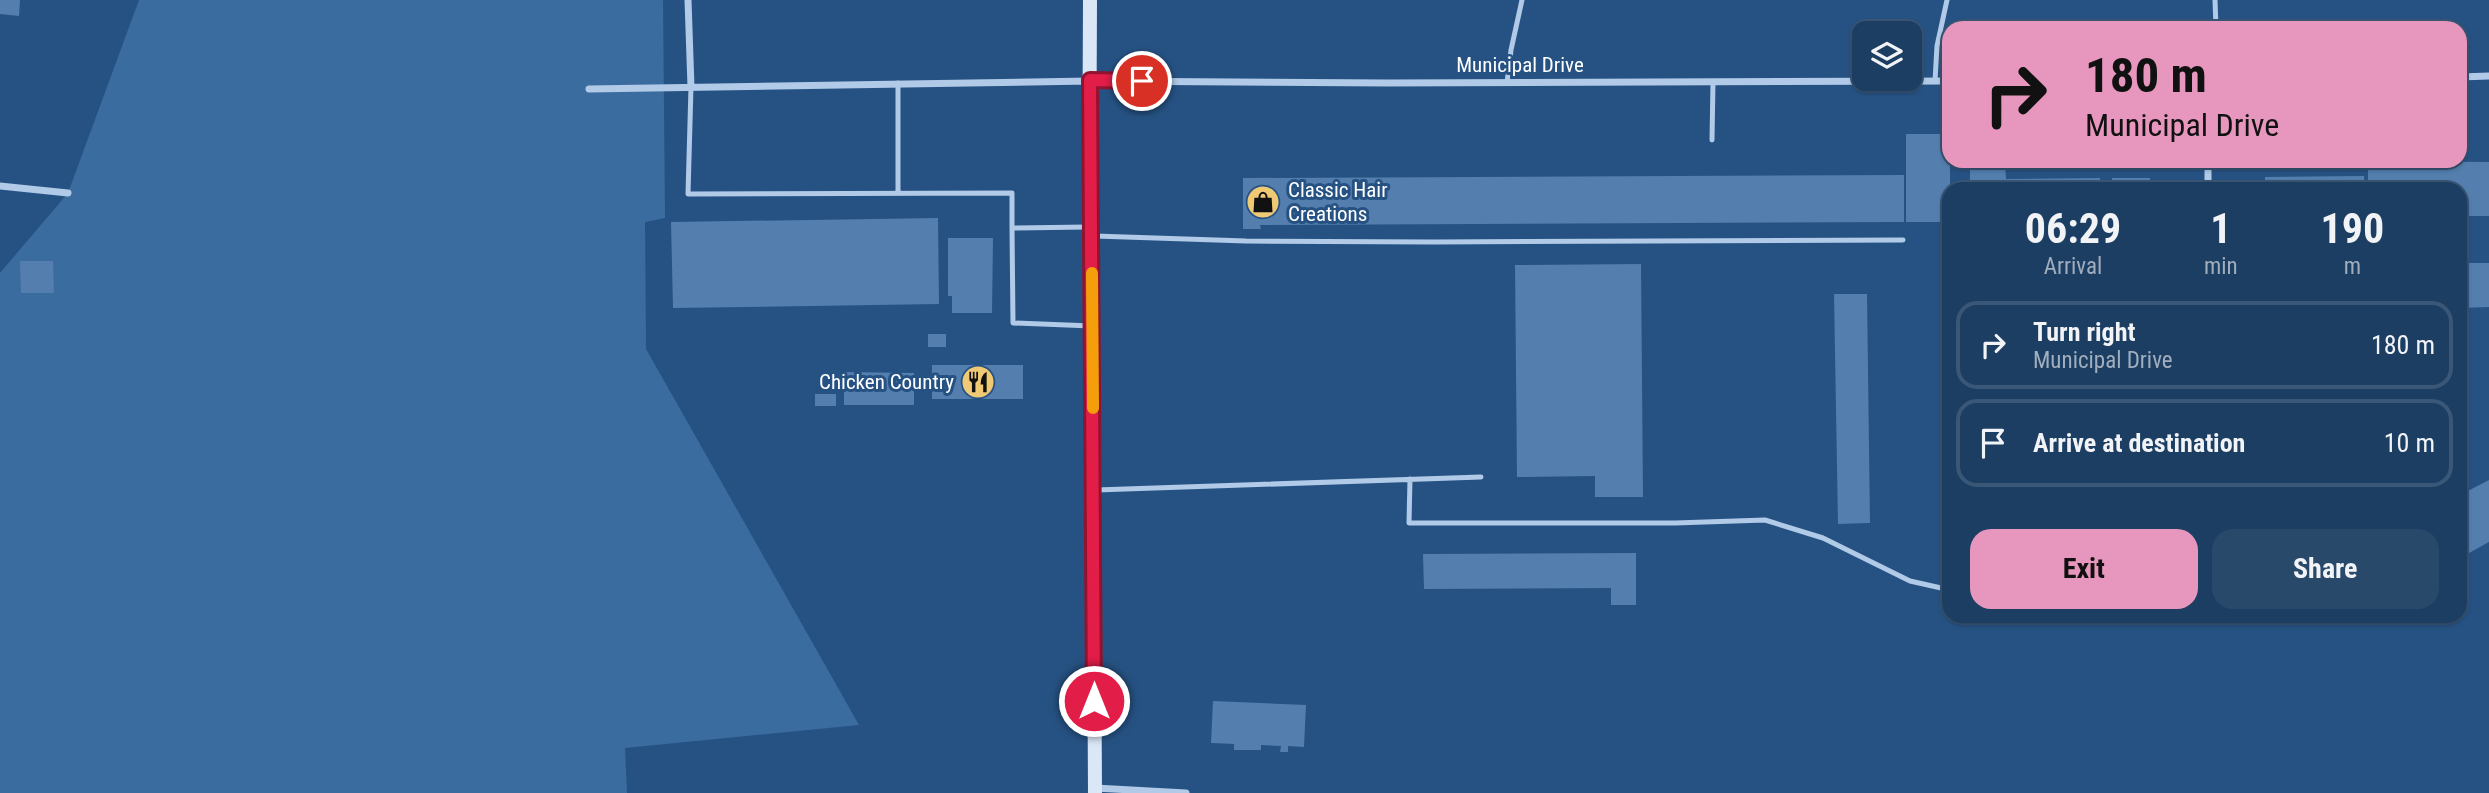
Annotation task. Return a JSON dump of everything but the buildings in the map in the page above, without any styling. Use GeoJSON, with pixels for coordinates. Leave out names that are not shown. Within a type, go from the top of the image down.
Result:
{"type":"FeatureCollection","features":[{"type":"Feature","properties":{"kind":"main road"},"geometry":{"type":"LineString","coordinates":[[1090,0],[1095,790]]}},
{"type":"Feature","properties":{"kind":"street"},"geometry":{"type":"LineString","coordinates":[[688,0],[691,88]]}},
{"type":"Feature","properties":{"kind":"street"},"geometry":{"type":"LineString","coordinates":[[2467,76],[2489,76]]}},
{"type":"Feature","properties":{"kind":"street","name":"Municipal Drive"},"geometry":{"type":"LineString","coordinates":[[589,89],[1090,80],[1507,83],[1942,81]]}},
{"type":"Feature","properties":{"kind":"street"},"geometry":{"type":"LineString","coordinates":[[0,186],[68,193]]}},
{"type":"Feature","properties":{"kind":"street"},"geometry":{"type":"LineString","coordinates":[[1095,790],[1186,793]]}},
{"type":"Feature","properties":{"kind":"lane"},"geometry":{"type":"LineString","coordinates":[[1507,83],[1522,0]]}},
{"type":"Feature","properties":{"kind":"lane"},"geometry":{"type":"LineString","coordinates":[[1942,21],[1947,0]]}},
{"type":"Feature","properties":{"kind":"lane"},"geometry":{"type":"LineString","coordinates":[[2215,0],[2216,21]]}},
{"type":"Feature","properties":{"kind":"lane"},"geometry":{"type":"LineString","coordinates":[[1935,81],[1937,46],[1942,23]]}},
{"type":"Feature","properties":{"kind":"lane"},"geometry":{"type":"LineString","coordinates":[[898,82],[898,192]]}},
{"type":"Feature","properties":{"kind":"lane"},"geometry":{"type":"LineString","coordinates":[[1712,140],[1713,82]]}},
{"type":"Feature","properties":{"kind":"lane"},"geometry":{"type":"LineString","coordinates":[[691,88],[688,194],[1012,193],[1013,323],[1092,326]]}},
{"type":"Feature","properties":{"kind":"lane"},"geometry":{"type":"LineString","coordinates":[[1012,228],[1246,241],[1903,240]]}},
{"type":"Feature","properties":{"kind":"lane"},"geometry":{"type":"LineString","coordinates":[[1093,491],[1481,477]]}},
{"type":"Feature","properties":{"kind":"lane"},"geometry":{"type":"LineString","coordinates":[[1410,479],[1409,523],[1675,523],[1765,520],[1824,538],[1910,581],[1942,588]]}},
{"type":"Feature","properties":{"kind":"shaded area"},"geometry":{"type":"Polygon","coordinates":[[[139,0],[663,0],[665,218],[645,222],[646,349],[859,725],[625,748],[627,793],[0,793],[0,273],[68,193],[139,0]]]}},
{"type":"Feature","properties":{"kind":"slow traffic"},"geometry":{"type":"LineString","coordinates":[[1092,273],[1093,408]]}},
{"type":"Feature","properties":{"kind":"place","name":"Classic Hair Creations"},"geometry":{"type":"Point","coordinates":[1263,202]}},
{"type":"Feature","properties":{"kind":"place","name":"Chicken Country"},"geometry":{"type":"Point","coordinates":[978,382]}},
{"type":"Feature","properties":{"kind":"route"},"geometry":{"type":"LineString","coordinates":[[1094,701],[1090,80],[1142,81]]}}]}
